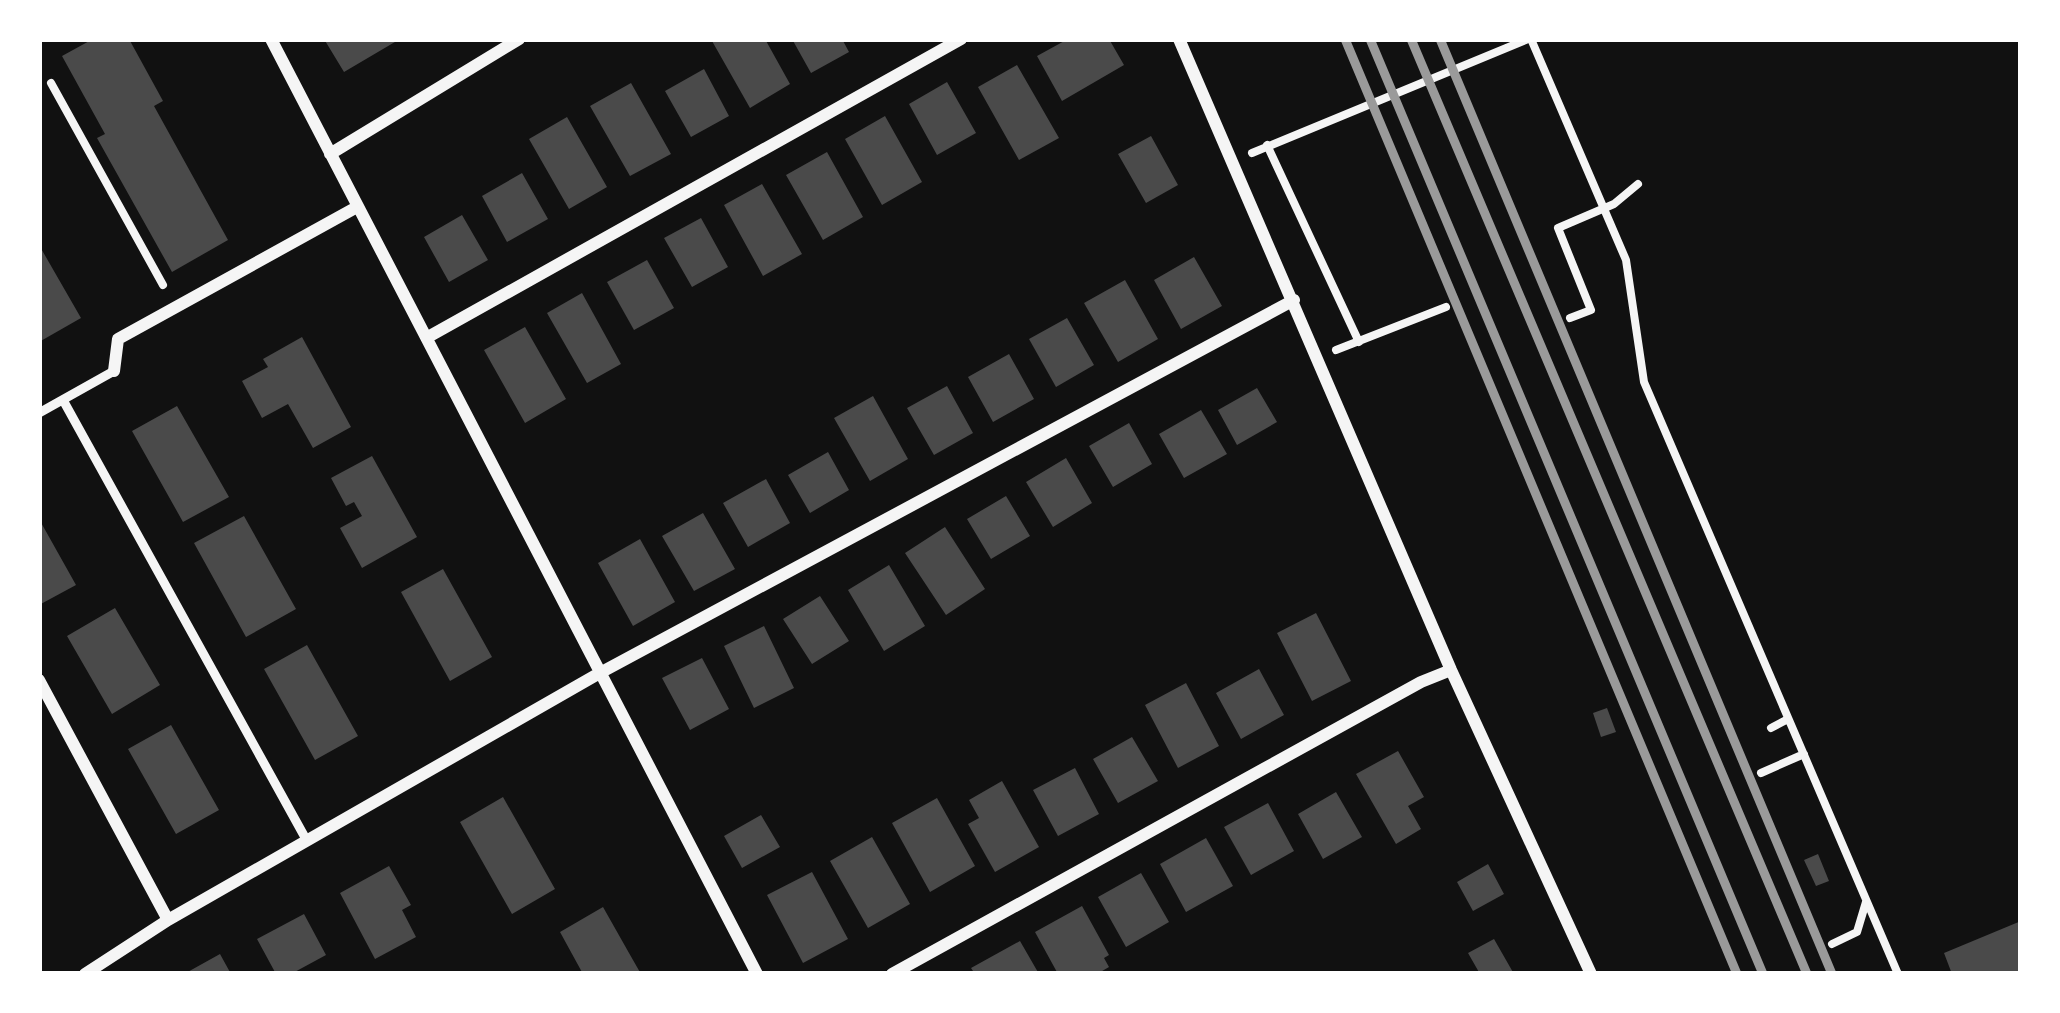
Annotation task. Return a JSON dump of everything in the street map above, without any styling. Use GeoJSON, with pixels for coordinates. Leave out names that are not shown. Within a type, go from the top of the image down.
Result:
{"type":"FeatureCollection","features":[{"type":"Feature","properties":{"kind":"street"},"geometry":{"type":"LineString","coordinates":[[271,39],[757,974]]}},
{"type":"Feature","properties":{"kind":"street"},"geometry":{"type":"LineString","coordinates":[[330,154],[519,39]]}},
{"type":"Feature","properties":{"kind":"street"},"geometry":{"type":"LineString","coordinates":[[428,338],[962,39]]}},
{"type":"Feature","properties":{"kind":"street"},"geometry":{"type":"LineString","coordinates":[[1179,39],[1451,670],[1591,974]]}},
{"type":"Feature","properties":{"kind":"street"},"geometry":{"type":"LineString","coordinates":[[114,371],[118,339],[357,207]]}},
{"type":"Feature","properties":{"kind":"street"},"geometry":{"type":"LineString","coordinates":[[85,974],[168,920],[598,674],[1294,299]]}},
{"type":"Feature","properties":{"kind":"street"},"geometry":{"type":"LineString","coordinates":[[892,974],[1420,682],[1451,670]]}},
{"type":"Feature","properties":{"kind":"street"},"geometry":{"type":"LineString","coordinates":[[39,680],[168,920]]}},
{"type":"Feature","properties":{"kind":"lane"},"geometry":{"type":"LineString","coordinates":[[39,413],[114,371]]}},
{"type":"Feature","properties":{"kind":"lane"},"geometry":{"type":"LineString","coordinates":[[63,400],[307,841]]}},
{"type":"Feature","properties":{"kind":"path"},"geometry":{"type":"LineString","coordinates":[[1235,162],[1290,134],[1530,39],[1626,260],[1644,382],[1898,974]]}},
{"type":"Feature","properties":{"kind":"path"},"geometry":{"type":"LineString","coordinates":[[51,83],[176,307]]}},
{"type":"Feature","properties":{"kind":"path"},"geometry":{"type":"LineString","coordinates":[[1267,145],[1359,342]]}},
{"type":"Feature","properties":{"kind":"path"},"geometry":{"type":"LineString","coordinates":[[1570,318],[1591,310],[1558,228],[1603,210],[1638,184]]}},
{"type":"Feature","properties":{"kind":"path"},"geometry":{"type":"LineString","coordinates":[[1381,334],[1446,307]]}},
{"type":"Feature","properties":{"kind":"path"},"geometry":{"type":"LineString","coordinates":[[1771,728],[1788,719]]}},
{"type":"Feature","properties":{"kind":"path"},"geometry":{"type":"LineString","coordinates":[[1761,773],[1804,754]]}},
{"type":"Feature","properties":{"kind":"path"},"geometry":{"type":"LineString","coordinates":[[1832,944],[1857,932],[1866,900]]}},
{"type":"Feature","properties":{"kind":"building"},"geometry":{"type":"Polygon","coordinates":[[[93,39],[129,39],[163,101],[154,106],[228,240],[172,272],[97,138],[105,134],[62,56],[93,39]]]}},
{"type":"Feature","properties":{"kind":"building"},"geometry":{"type":"Polygon","coordinates":[[[324,39],[400,39],[344,72],[324,39]]]}},
{"type":"Feature","properties":{"kind":"building"},"geometry":{"type":"Polygon","coordinates":[[[715,39],[765,39],[790,84],[750,108],[715,39]]]}},
{"type":"Feature","properties":{"kind":"building"},"geometry":{"type":"Polygon","coordinates":[[[792,39],[842,39],[849,52],[811,73],[792,39]]]}},
{"type":"Feature","properties":{"kind":"building"},"geometry":{"type":"Polygon","coordinates":[[[1068,39],[1109,39],[1124,65],[1062,101],[1037,56],[1068,39]]]}},
{"type":"Feature","properties":{"kind":"building"},"geometry":{"type":"Polygon","coordinates":[[[1017,65],[1059,138],[1019,160],[978,87],[1017,65]]]}},
{"type":"Feature","properties":{"kind":"building"},"geometry":{"type":"Polygon","coordinates":[[[704,69],[729,116],[691,137],[665,91],[704,69]]]}},
{"type":"Feature","properties":{"kind":"building"},"geometry":{"type":"Polygon","coordinates":[[[947,82],[976,133],[937,155],[909,104],[947,82]]]}},
{"type":"Feature","properties":{"kind":"building"},"geometry":{"type":"Polygon","coordinates":[[[631,83],[671,154],[630,176],[590,106],[631,83]]]}},
{"type":"Feature","properties":{"kind":"building"},"geometry":{"type":"Polygon","coordinates":[[[885,116],[922,182],[882,205],[845,139],[885,116]]]}},
{"type":"Feature","properties":{"kind":"building"},"geometry":{"type":"Polygon","coordinates":[[[567,117],[607,187],[569,209],[529,139],[567,117]]]}},
{"type":"Feature","properties":{"kind":"building"},"geometry":{"type":"Polygon","coordinates":[[[1151,136],[1178,185],[1146,203],[1118,154],[1151,136]]]}},
{"type":"Feature","properties":{"kind":"building"},"geometry":{"type":"Polygon","coordinates":[[[827,152],[863,217],[823,240],[786,175],[827,152]]]}},
{"type":"Feature","properties":{"kind":"building"},"geometry":{"type":"Polygon","coordinates":[[[522,173],[548,219],[507,242],[482,196],[522,173]]]}},
{"type":"Feature","properties":{"kind":"building"},"geometry":{"type":"Polygon","coordinates":[[[762,184],[802,254],[763,276],[724,205],[762,184]]]}},
{"type":"Feature","properties":{"kind":"building"},"geometry":{"type":"Polygon","coordinates":[[[462,215],[488,260],[449,282],[424,237],[462,215]]]}},
{"type":"Feature","properties":{"kind":"building"},"geometry":{"type":"Polygon","coordinates":[[[701,218],[728,267],[692,287],[664,238],[701,218]]]}},
{"type":"Feature","properties":{"kind":"building"},"geometry":{"type":"Polygon","coordinates":[[[39,245],[81,318],[39,342],[39,245]]]}},
{"type":"Feature","properties":{"kind":"building"},"geometry":{"type":"Polygon","coordinates":[[[1194,257],[1222,306],[1181,329],[1154,280],[1194,257]]]}},
{"type":"Feature","properties":{"kind":"building"},"geometry":{"type":"Polygon","coordinates":[[[647,260],[674,308],[634,330],[607,282],[647,260]]]}},
{"type":"Feature","properties":{"kind":"building"},"geometry":{"type":"Polygon","coordinates":[[[1125,280],[1158,339],[1118,362],[1084,303],[1125,280]]]}},
{"type":"Feature","properties":{"kind":"building"},"geometry":{"type":"Polygon","coordinates":[[[582,293],[621,364],[587,383],[547,313],[582,293]]]}},
{"type":"Feature","properties":{"kind":"building"},"geometry":{"type":"Polygon","coordinates":[[[1067,318],[1094,365],[1056,387],[1029,339],[1067,318]]]}},
{"type":"Feature","properties":{"kind":"building"},"geometry":{"type":"Polygon","coordinates":[[[525,327],[566,399],[525,423],[484,350],[525,327]]]}},
{"type":"Feature","properties":{"kind":"building"},"geometry":{"type":"Polygon","coordinates":[[[302,337],[351,427],[313,448],[288,404],[262,418],[242,381],[268,367],[263,359],[302,337]]]}},
{"type":"Feature","properties":{"kind":"building"},"geometry":{"type":"Polygon","coordinates":[[[1009,354],[1034,399],[993,422],[968,377],[1009,354]]]}},
{"type":"Feature","properties":{"kind":"building"},"geometry":{"type":"Polygon","coordinates":[[[947,386],[973,433],[934,455],[907,408],[947,386]]]}},
{"type":"Feature","properties":{"kind":"building"},"geometry":{"type":"Polygon","coordinates":[[[1257,388],[1277,422],[1237,445],[1218,410],[1257,388]]]}},
{"type":"Feature","properties":{"kind":"building"},"geometry":{"type":"Polygon","coordinates":[[[873,396],[908,459],[870,481],[834,418],[873,396]]]}},
{"type":"Feature","properties":{"kind":"building"},"geometry":{"type":"Polygon","coordinates":[[[177,406],[229,497],[183,522],[132,431],[177,406]]]}},
{"type":"Feature","properties":{"kind":"building"},"geometry":{"type":"Polygon","coordinates":[[[1201,410],[1227,454],[1184,478],[1159,434],[1201,410]]]}},
{"type":"Feature","properties":{"kind":"building"},"geometry":{"type":"Polygon","coordinates":[[[1129,423],[1152,464],[1113,487],[1089,446],[1129,423]]]}},
{"type":"Feature","properties":{"kind":"building"},"geometry":{"type":"Polygon","coordinates":[[[828,452],[849,490],[810,513],[788,475],[828,452]]]}},
{"type":"Feature","properties":{"kind":"building"},"geometry":{"type":"Polygon","coordinates":[[[372,456],[417,537],[362,568],[340,528],[362,516],[354,502],[346,506],[331,478],[372,456]]]}},
{"type":"Feature","properties":{"kind":"building"},"geometry":{"type":"Polygon","coordinates":[[[1066,458],[1092,503],[1053,527],[1026,482],[1066,458]]]}},
{"type":"Feature","properties":{"kind":"building"},"geometry":{"type":"Polygon","coordinates":[[[766,479],[790,523],[748,547],[723,503],[766,479]]]}},
{"type":"Feature","properties":{"kind":"building"},"geometry":{"type":"Polygon","coordinates":[[[1006,496],[1030,536],[991,559],[967,519],[1006,496]]]}},
{"type":"Feature","properties":{"kind":"building"},"geometry":{"type":"Polygon","coordinates":[[[703,513],[735,569],[694,591],[662,536],[703,513]]]}},
{"type":"Feature","properties":{"kind":"building"},"geometry":{"type":"Polygon","coordinates":[[[244,516],[296,609],[246,637],[194,543],[244,516]]]}},
{"type":"Feature","properties":{"kind":"building"},"geometry":{"type":"Polygon","coordinates":[[[39,519],[76,585],[39,605],[39,519]]]}},
{"type":"Feature","properties":{"kind":"building"},"geometry":{"type":"Polygon","coordinates":[[[945,527],[985,589],[946,615],[905,553],[945,527]]]}},
{"type":"Feature","properties":{"kind":"building"},"geometry":{"type":"Polygon","coordinates":[[[640,539],[675,602],[633,626],[598,563],[640,539]]]}},
{"type":"Feature","properties":{"kind":"building"},"geometry":{"type":"Polygon","coordinates":[[[889,565],[925,626],[884,651],[848,590],[889,565]]]}},
{"type":"Feature","properties":{"kind":"building"},"geometry":{"type":"Polygon","coordinates":[[[443,569],[492,657],[450,681],[401,592],[443,569]]]}},
{"type":"Feature","properties":{"kind":"building"},"geometry":{"type":"Polygon","coordinates":[[[820,596],[849,641],[812,664],[783,619],[820,596]]]}},
{"type":"Feature","properties":{"kind":"building"},"geometry":{"type":"Polygon","coordinates":[[[115,608],[160,685],[112,714],[67,636],[115,608]]]}},
{"type":"Feature","properties":{"kind":"building"},"geometry":{"type":"Polygon","coordinates":[[[1316,613],[1351,681],[1312,701],[1277,633],[1316,613]]]}},
{"type":"Feature","properties":{"kind":"building"},"geometry":{"type":"Polygon","coordinates":[[[764,626],[794,688],[754,708],[724,646],[764,626]]]}},
{"type":"Feature","properties":{"kind":"building"},"geometry":{"type":"Polygon","coordinates":[[[307,645],[358,736],[315,760],[264,669],[307,645]]]}},
{"type":"Feature","properties":{"kind":"building"},"geometry":{"type":"Polygon","coordinates":[[[702,658],[729,709],[690,730],[662,678],[702,658]]]}},
{"type":"Feature","properties":{"kind":"building"},"geometry":{"type":"Polygon","coordinates":[[[1259,669],[1284,715],[1241,739],[1216,693],[1259,669]]]}},
{"type":"Feature","properties":{"kind":"building"},"geometry":{"type":"Polygon","coordinates":[[[1186,683],[1219,746],[1178,768],[1145,705],[1186,683]]]}},
{"type":"Feature","properties":{"kind":"building"},"geometry":{"type":"Polygon","coordinates":[[[1607,708],[1616,732],[1601,737],[1593,713],[1607,708]]]}},
{"type":"Feature","properties":{"kind":"building"},"geometry":{"type":"Polygon","coordinates":[[[171,725],[219,810],[176,834],[128,749],[171,725]]]}},
{"type":"Feature","properties":{"kind":"building"},"geometry":{"type":"Polygon","coordinates":[[[1132,737],[1158,781],[1118,803],[1093,759],[1132,737]]]}},
{"type":"Feature","properties":{"kind":"building"},"geometry":{"type":"Polygon","coordinates":[[[1398,751],[1424,797],[1408,806],[1421,829],[1396,844],[1356,774],[1398,751]]]}},
{"type":"Feature","properties":{"kind":"building"},"geometry":{"type":"Polygon","coordinates":[[[1075,768],[1099,814],[1058,836],[1033,790],[1075,768]]]}},
{"type":"Feature","properties":{"kind":"building"},"geometry":{"type":"Polygon","coordinates":[[[1002,781],[1039,847],[995,872],[968,824],[979,818],[969,800],[1002,781]]]}},
{"type":"Feature","properties":{"kind":"building"},"geometry":{"type":"Polygon","coordinates":[[[1336,792],[1362,837],[1323,859],[1298,814],[1336,792]]]}},
{"type":"Feature","properties":{"kind":"building"},"geometry":{"type":"Polygon","coordinates":[[[503,797],[555,889],[512,914],[460,822],[503,797]]]}},
{"type":"Feature","properties":{"kind":"building"},"geometry":{"type":"Polygon","coordinates":[[[937,798],[975,866],[930,892],[892,823],[937,798]]]}},
{"type":"Feature","properties":{"kind":"building"},"geometry":{"type":"Polygon","coordinates":[[[1268,803],[1294,851],[1251,875],[1224,827],[1268,803]]]}},
{"type":"Feature","properties":{"kind":"building"},"geometry":{"type":"Polygon","coordinates":[[[761,815],[780,847],[742,868],[724,836],[761,815]]]}},
{"type":"Feature","properties":{"kind":"building"},"geometry":{"type":"Polygon","coordinates":[[[872,837],[910,904],[868,928],[830,861],[872,837]]]}},
{"type":"Feature","properties":{"kind":"building"},"geometry":{"type":"Polygon","coordinates":[[[1206,838],[1233,886],[1186,912],[1160,864],[1206,838]]]}},
{"type":"Feature","properties":{"kind":"building"},"geometry":{"type":"Polygon","coordinates":[[[1818,854],[1829,881],[1816,886],[1804,860],[1818,854]]]}},
{"type":"Feature","properties":{"kind":"building"},"geometry":{"type":"Polygon","coordinates":[[[1488,864],[1504,894],[1473,911],[1457,882],[1488,864]]]}},
{"type":"Feature","properties":{"kind":"building"},"geometry":{"type":"Polygon","coordinates":[[[389,866],[411,905],[402,910],[416,937],[375,959],[340,893],[389,866]]]}},
{"type":"Feature","properties":{"kind":"building"},"geometry":{"type":"Polygon","coordinates":[[[812,872],[848,939],[803,963],[767,895],[812,872]]]}},
{"type":"Feature","properties":{"kind":"building"},"geometry":{"type":"Polygon","coordinates":[[[1141,873],[1169,922],[1126,947],[1098,897],[1141,873]]]}},
{"type":"Feature","properties":{"kind":"building"},"geometry":{"type":"Polygon","coordinates":[[[1082,906],[1109,955],[1104,958],[1109,967],[1097,974],[1058,974],[1035,932],[1082,906]]]}},
{"type":"Feature","properties":{"kind":"building"},"geometry":{"type":"Polygon","coordinates":[[[603,907],[641,974],[583,974],[560,932],[603,907]]]}},
{"type":"Feature","properties":{"kind":"building"},"geometry":{"type":"Polygon","coordinates":[[[304,914],[326,955],[291,974],[276,974],[257,939],[304,914]]]}},
{"type":"Feature","properties":{"kind":"building"},"geometry":{"type":"Polygon","coordinates":[[[2021,921],[2021,974],[1952,974],[1944,953],[2021,921]]]}},
{"type":"Feature","properties":{"kind":"building"},"geometry":{"type":"Polygon","coordinates":[[[1494,939],[1514,974],[1480,974],[1468,953],[1494,939]]]}},
{"type":"Feature","properties":{"kind":"building"},"geometry":{"type":"Polygon","coordinates":[[[1020,941],[1039,974],[975,974],[971,968],[1020,941]]]}},
{"type":"Feature","properties":{"kind":"building"},"geometry":{"type":"Polygon","coordinates":[[[220,954],[231,974],[184,974],[220,954]]]}},
{"type":"Feature","properties":{"kind":"railway"},"geometry":{"type":"LineString","coordinates":[[1345,39],[1737,974]]}},
{"type":"Feature","properties":{"kind":"railway"},"geometry":{"type":"LineString","coordinates":[[1370,39],[1763,974]]}},
{"type":"Feature","properties":{"kind":"railway"},"geometry":{"type":"LineString","coordinates":[[1411,39],[1807,974]]}},
{"type":"Feature","properties":{"kind":"railway"},"geometry":{"type":"LineString","coordinates":[[1440,39],[1832,974]]}}]}
